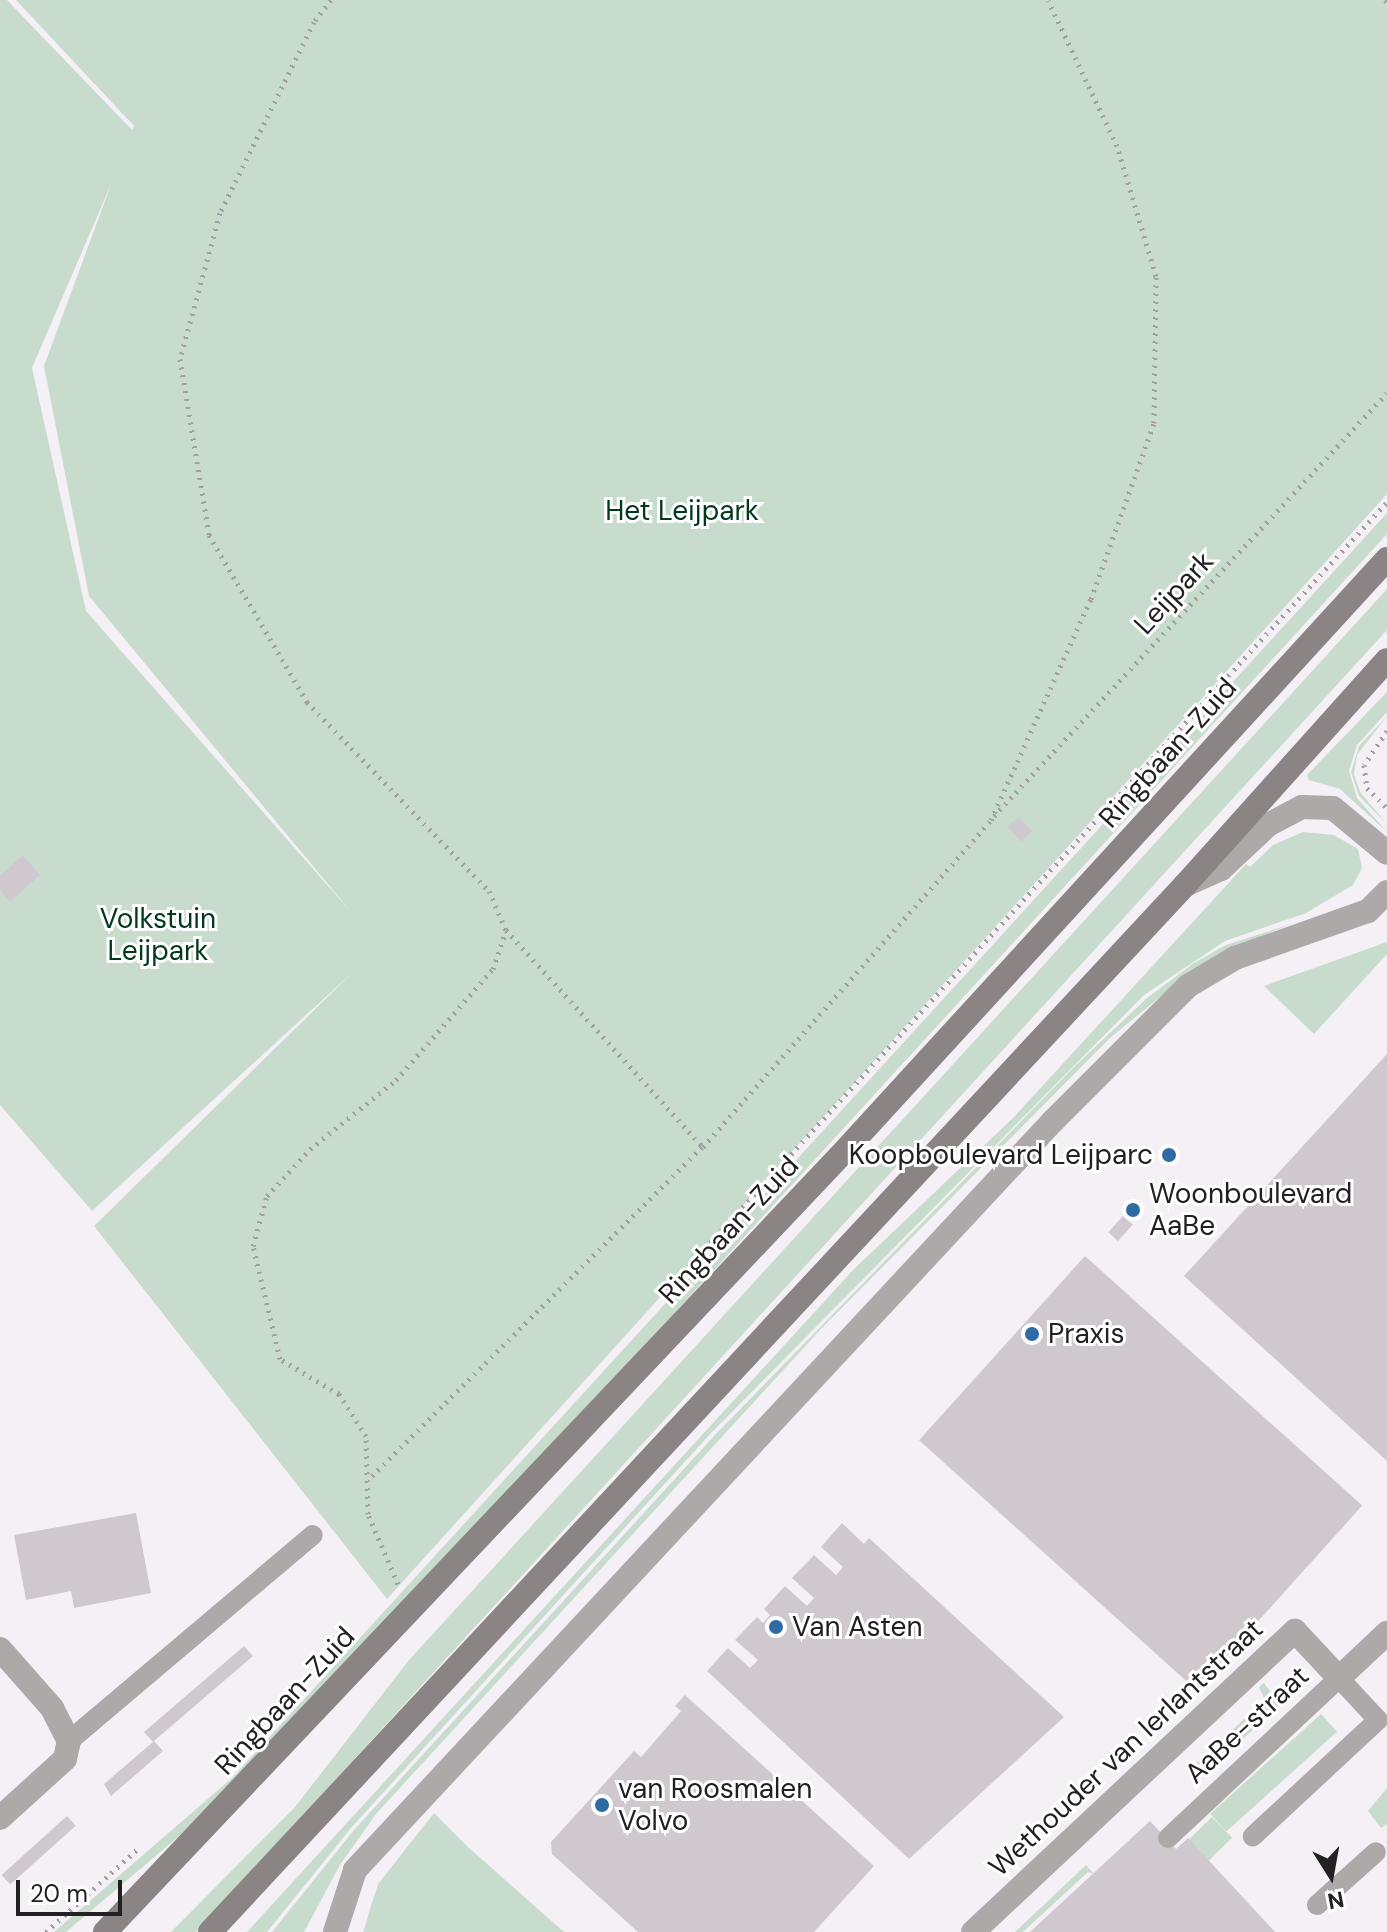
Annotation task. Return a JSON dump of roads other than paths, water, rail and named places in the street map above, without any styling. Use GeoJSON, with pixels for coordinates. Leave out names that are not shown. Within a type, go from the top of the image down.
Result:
{"type":"FeatureCollection","features":[{"type":"Feature","properties":{"kind":"main road","name":"Ringbaan-Zuid"},"geometry":{"type":"LineString","coordinates":[[105,1932],[828,1169],[1387,559]]}},
{"type":"Feature","properties":{"kind":"main road"},"geometry":{"type":"LineString","coordinates":[[210,1932],[1185,885],[1387,660]]}},
{"type":"Feature","properties":{"kind":"street"},"geometry":{"type":"LineString","coordinates":[[1185,885],[1221,869],[1268,825],[1302,807],[1333,808],[1387,853]]}},
{"type":"Feature","properties":{"kind":"street"},"geometry":{"type":"LineString","coordinates":[[335,1932],[355,1870],[1053,1121],[1188,986],[1235,958],[1368,911],[1387,892]]}},
{"type":"Feature","properties":{"kind":"street","name":"Wethouder van Ierlantstraat"},"geometry":{"type":"LineString","coordinates":[[973,1932],[1295,1631],[1339,1678]]}},
{"type":"Feature","properties":{"kind":"street"},"geometry":{"type":"LineString","coordinates":[[1339,1678],[1387,1633]]}},
{"type":"Feature","properties":{"kind":"street"},"geometry":{"type":"LineString","coordinates":[[0,1649],[52,1708],[69,1741],[65,1759],[0,1818]]}},
{"type":"Feature","properties":{"kind":"lane"},"geometry":{"type":"LineString","coordinates":[[69,1741],[313,1535]]}},
{"type":"Feature","properties":{"kind":"lane","name":"AaBe-straat"},"geometry":{"type":"LineString","coordinates":[[1168,1838],[1339,1678],[1378,1720],[1253,1836]]}},
{"type":"Feature","properties":{"kind":"lane"},"geometry":{"type":"LineString","coordinates":[[1317,1905],[1376,1852]]}},
{"type":"Feature","properties":{"kind":"place","name":"Koopboulevard Leijparc"},"geometry":{"type":"Point","coordinates":[1169,1155]}},
{"type":"Feature","properties":{"kind":"place","name":"Woonboulevard AaBe"},"geometry":{"type":"Point","coordinates":[1133,1210]}},
{"type":"Feature","properties":{"kind":"place","name":"Praxis"},"geometry":{"type":"Point","coordinates":[1032,1334]}},
{"type":"Feature","properties":{"kind":"place","name":"Van Asten"},"geometry":{"type":"Point","coordinates":[776,1627]}},
{"type":"Feature","properties":{"kind":"place","name":"van Roosmalen Volvo"},"geometry":{"type":"Point","coordinates":[602,1805]}},
{"type":"Feature","properties":{"kind":"park label","name":"Het Leijpark"},"geometry":{"type":"Point","coordinates":[682,511]}},
{"type":"Feature","properties":{"kind":"park label","name":"Volkstuin Leijpark"},"geometry":{"type":"Point","coordinates":[158,935]}}]}
